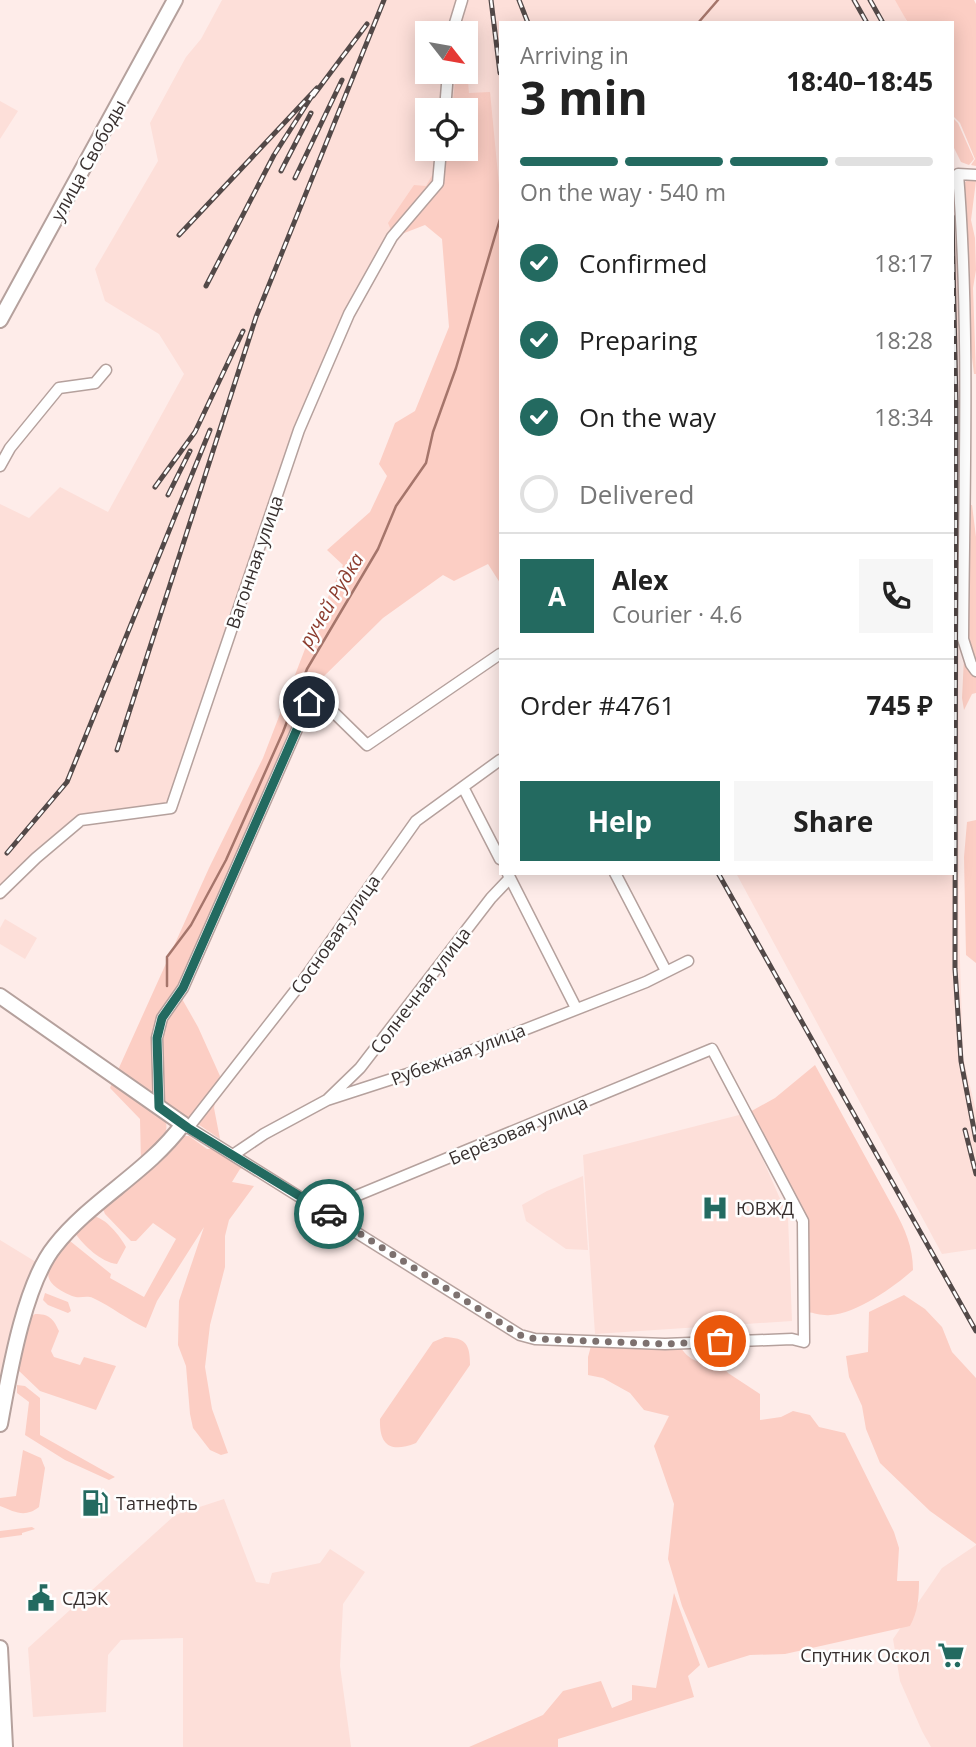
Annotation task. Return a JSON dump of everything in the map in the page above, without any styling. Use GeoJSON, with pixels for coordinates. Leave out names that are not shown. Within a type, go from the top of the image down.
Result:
{"type":"FeatureCollection","features":[{"type":"Feature","properties":{"kind":"main road","name":"улица Свободы"},"geometry":{"type":"LineString","coordinates":[[0,320],[175,0]]}},
{"type":"Feature","properties":{"kind":"main road"},"geometry":{"type":"LineString","coordinates":[[0,996],[186,1126],[56,1244],[43,1262],[29,1299],[0,1424]]}},
{"type":"Feature","properties":{"kind":"main road"},"geometry":{"type":"LineString","coordinates":[[0,1648],[5,1747]]}},
{"type":"Feature","properties":{"kind":"street"},"geometry":{"type":"LineString","coordinates":[[456,21],[462,0]]}},
{"type":"Feature","properties":{"kind":"street","name":"Вагонная улица"},"geometry":{"type":"LineString","coordinates":[[0,893],[81,820],[171,808],[299,430],[349,314],[392,237],[438,183],[440,161]]}},
{"type":"Feature","properties":{"kind":"street"},"geometry":{"type":"LineString","coordinates":[[976,175],[958,174],[964,248],[966,409],[963,639],[976,671]]}},
{"type":"Feature","properties":{"kind":"street"},"geometry":{"type":"LineString","coordinates":[[0,466],[10,448],[59,388],[95,383],[106,370]]}},
{"type":"Feature","properties":{"kind":"street"},"geometry":{"type":"LineString","coordinates":[[159,1107],[157,1038],[162,1018],[183,988],[309,702],[314,697],[321,700],[368,745],[499,655]]}},
{"type":"Feature","properties":{"kind":"street","name":"Сосновая улица"},"geometry":{"type":"LineString","coordinates":[[186,1126],[302,982],[416,821],[499,761]]}},
{"type":"Feature","properties":{"kind":"street"},"geometry":{"type":"LineString","coordinates":[[463,787],[499,857]]}},
{"type":"Feature","properties":{"kind":"street"},"geometry":{"type":"LineString","coordinates":[[616,875],[666,971]]}},
{"type":"Feature","properties":{"kind":"street"},"geometry":{"type":"LineString","coordinates":[[509,876],[576,1008]]}},
{"type":"Feature","properties":{"kind":"street","name":"Солнечная улица"},"geometry":{"type":"LineString","coordinates":[[327,1100],[360,1068],[509,876]]}},
{"type":"Feature","properties":{"kind":"street","name":"Рубежная улица"},"geometry":{"type":"LineString","coordinates":[[233,1155],[327,1100],[432,1066],[646,982],[688,961]]}},
{"type":"Feature","properties":{"kind":"street","name":"Берёзовая улица"},"geometry":{"type":"LineString","coordinates":[[712,1049],[803,1221],[804,1342],[792,1339],[665,1344],[536,1339],[520,1335],[326,1212],[334,1205],[712,1049]]}},
{"type":"Feature","properties":{"kind":"street"},"geometry":{"type":"LineString","coordinates":[[186,1126],[326,1212]]}},
{"type":"Feature","properties":{"kind":"shaded area"},"geometry":{"type":"Polygon","coordinates":[[[222,0],[899,0],[906,21],[499,21],[499,191],[391,236],[298,431],[170,808],[81,820],[35,856],[0,899],[0,504],[29,518],[60,487],[108,512],[184,374],[159,334],[105,301],[95,269],[158,161],[150,123],[186,57],[201,39],[222,0]]]}},
{"type":"Feature","properties":{"kind":"shaded area"},"geometry":{"type":"Polygon","coordinates":[[[895,0],[974,0],[976,4],[976,166],[971,165],[975,159],[960,123],[954,117],[954,21],[907,21],[895,0]]]}},
{"type":"Feature","properties":{"kind":"shaded area"},"geometry":{"type":"Polygon","coordinates":[[[455,84],[468,84],[469,93],[490,92],[499,185],[499,581],[488,564],[454,581],[443,575],[383,618],[316,684],[300,706],[177,990],[198,1027],[220,1076],[214,1108],[220,1139],[118,1070],[209,868],[263,758],[310,636],[343,565],[327,550],[370,512],[387,476],[379,464],[395,423],[415,411],[449,327],[442,239],[425,225],[394,237],[388,223],[414,185],[426,186],[440,161],[478,161],[478,98],[453,98],[455,84]]]}},
{"type":"Feature","properties":{"kind":"shaded area"},"geometry":{"type":"Polygon","coordinates":[[[0,101],[18,111],[0,139],[0,101]]]}},
{"type":"Feature","properties":{"kind":"shaded area"},"geometry":{"type":"Polygon","coordinates":[[[954,119],[974,159],[969,165],[961,162],[954,148],[954,119]]]}},
{"type":"Feature","properties":{"kind":"shaded area"},"geometry":{"type":"Polygon","coordinates":[[[970,178],[976,181],[971,220],[975,238],[976,270],[973,288],[976,374],[968,324],[964,196],[964,183],[970,178]]]}},
{"type":"Feature","properties":{"kind":"shaded area"},"geometry":{"type":"Polygon","coordinates":[[[954,220],[958,275],[959,928],[963,1057],[976,1111],[976,1249],[942,1254],[737,875],[954,875],[954,220]]]}},
{"type":"Feature","properties":{"kind":"shaded area"},"geometry":{"type":"Polygon","coordinates":[[[972,505],[976,537],[976,693],[972,694],[964,710],[964,658],[960,627],[964,588],[959,547],[963,506],[972,505]]]}},
{"type":"Feature","properties":{"kind":"shaded area"},"geometry":{"type":"Polygon","coordinates":[[[976,820],[976,963],[966,955],[964,857],[967,822],[976,820]]]}},
{"type":"Feature","properties":{"kind":"shaded area"},"geometry":{"type":"Polygon","coordinates":[[[5,919],[37,938],[25,959],[0,944],[0,928],[5,919]]]}},
{"type":"Feature","properties":{"kind":"shaded area"},"geometry":{"type":"Polygon","coordinates":[[[815,1065],[902,1224],[913,1262],[913,1270],[874,1298],[851,1310],[827,1315],[808,1312],[806,1216],[748,1113],[775,1098],[815,1065]]]}},
{"type":"Feature","properties":{"kind":"shaded area"},"geometry":{"type":"Polygon","coordinates":[[[113,1080],[165,1120],[166,1132],[141,1162],[140,1119],[110,1088],[113,1080]]]}},
{"type":"Feature","properties":{"kind":"shaded area"},"geometry":{"type":"Polygon","coordinates":[[[743,1114],[788,1217],[792,1321],[595,1334],[583,1155],[743,1114]]]}},
{"type":"Feature","properties":{"kind":"shaded area"},"geometry":{"type":"Polygon","coordinates":[[[184,1136],[189,1136],[207,1149],[217,1149],[246,1166],[240,1169],[232,1182],[254,1186],[229,1220],[225,1236],[225,1267],[210,1325],[205,1367],[212,1409],[228,1453],[221,1455],[210,1450],[193,1428],[186,1366],[178,1345],[179,1301],[204,1227],[157,1301],[146,1328],[93,1298],[75,1297],[61,1290],[53,1285],[48,1273],[64,1242],[70,1241],[111,1274],[110,1278],[144,1297],[176,1239],[153,1223],[136,1241],[131,1241],[103,1209],[184,1136]]]}},
{"type":"Feature","properties":{"kind":"shaded area"},"geometry":{"type":"Polygon","coordinates":[[[583,1176],[588,1250],[566,1249],[526,1221],[522,1205],[583,1176]]]}},
{"type":"Feature","properties":{"kind":"shaded area"},"geometry":{"type":"Polygon","coordinates":[[[93,1216],[108,1224],[126,1247],[117,1264],[93,1253],[75,1233],[93,1216]]]}},
{"type":"Feature","properties":{"kind":"shaded area"},"geometry":{"type":"Polygon","coordinates":[[[0,1240],[36,1262],[5,1372],[0,1401],[0,1240]]]}},
{"type":"Feature","properties":{"kind":"shaded area"},"geometry":{"type":"Polygon","coordinates":[[[45,1293],[68,1302],[71,1311],[68,1313],[48,1305],[43,1300],[45,1293]]]}},
{"type":"Feature","properties":{"kind":"shaded area"},"geometry":{"type":"Polygon","coordinates":[[[904,1295],[925,1309],[942,1327],[952,1352],[976,1378],[976,1544],[930,1511],[880,1463],[866,1429],[862,1406],[849,1377],[846,1356],[868,1352],[869,1312],[904,1295]]]}},
{"type":"Feature","properties":{"kind":"shaded area"},"geometry":{"type":"Polygon","coordinates":[[[35,1314],[50,1318],[59,1331],[51,1351],[54,1357],[80,1365],[84,1357],[116,1366],[96,1410],[40,1391],[17,1369],[28,1319],[35,1314]]]}},
{"type":"Feature","properties":{"kind":"shaded area"},"geometry":{"type":"Polygon","coordinates":[[[445,1337],[458,1339],[468,1347],[470,1365],[416,1443],[400,1447],[388,1445],[382,1436],[380,1419],[433,1342],[445,1337]]]}},
{"type":"Feature","properties":{"kind":"shaded area"},"geometry":{"type":"Polygon","coordinates":[[[591,1346],[681,1348],[694,1360],[720,1363],[728,1373],[760,1394],[760,1420],[781,1417],[793,1411],[810,1415],[819,1427],[845,1433],[894,1532],[899,1548],[897,1581],[919,1581],[915,1615],[910,1626],[785,1654],[750,1655],[708,1668],[682,1606],[668,1559],[674,1504],[654,1446],[669,1416],[644,1410],[630,1393],[603,1378],[588,1375],[591,1346]]]}},
{"type":"Feature","properties":{"kind":"shaded area"},"geometry":{"type":"Polygon","coordinates":[[[17,1385],[25,1386],[40,1398],[40,1435],[115,1477],[109,1480],[65,1460],[25,1435],[29,1402],[17,1393],[17,1385]]]}},
{"type":"Feature","properties":{"kind":"shaded area"},"geometry":{"type":"Polygon","coordinates":[[[23,1450],[41,1458],[45,1468],[39,1507],[24,1513],[0,1506],[0,1498],[16,1496],[23,1450]]]}},
{"type":"Feature","properties":{"kind":"shaded area"},"geometry":{"type":"Polygon","coordinates":[[[224,1499],[256,1582],[269,1584],[272,1573],[320,1563],[330,1549],[365,1572],[343,1604],[340,1666],[351,1747],[183,1747],[183,1638],[121,1640],[108,1655],[106,1712],[33,1717],[28,1648],[175,1515],[224,1499]]]}},
{"type":"Feature","properties":{"kind":"shaded area"},"geometry":{"type":"Polygon","coordinates":[[[32,1527],[35,1529],[22,1535],[0,1538],[0,1531],[32,1527]]]}},
{"type":"Feature","properties":{"kind":"shaded area"},"geometry":{"type":"Polygon","coordinates":[[[976,1545],[976,1747],[931,1747],[900,1681],[893,1639],[942,1568],[976,1545]]]}},
{"type":"Feature","properties":{"kind":"shaded area"},"geometry":{"type":"Polygon","coordinates":[[[674,1593],[700,1665],[688,1676],[694,1697],[558,1739],[558,1747],[469,1747],[543,1715],[563,1691],[601,1681],[612,1708],[632,1700],[632,1685],[656,1688],[674,1593]]]}},
{"type":"Feature","properties":{"kind":"waterway","name":"ручей Рудка"},"geometry":{"type":"LineString","coordinates":[[700,21],[718,0]]}},
{"type":"Feature","properties":{"kind":"waterway","name":"ручей Рудка"},"geometry":{"type":"LineString","coordinates":[[167,986],[167,957],[191,925],[226,860],[283,732],[307,669],[378,549],[396,506],[426,463],[433,432],[456,368],[499,222]]}},
{"type":"Feature","properties":{"kind":"railway"},"geometry":{"type":"LineString","coordinates":[[117,750],[256,317],[384,0]]}},
{"type":"Feature","properties":{"kind":"railway"},"geometry":{"type":"LineString","coordinates":[[491,0],[499,65]]}},
{"type":"Feature","properties":{"kind":"railway"},"geometry":{"type":"LineString","coordinates":[[519,0],[527,21]]}},
{"type":"Feature","properties":{"kind":"railway"},"geometry":{"type":"LineString","coordinates":[[854,0],[866,21]]}},
{"type":"Feature","properties":{"kind":"railway"},"geometry":{"type":"LineString","coordinates":[[870,0],[882,21]]}},
{"type":"Feature","properties":{"kind":"railway"},"geometry":{"type":"LineString","coordinates":[[313,96],[367,24]]}},
{"type":"Feature","properties":{"kind":"railway"},"geometry":{"type":"LineString","coordinates":[[295,178],[342,80]]}},
{"type":"Feature","properties":{"kind":"railway"},"geometry":{"type":"LineString","coordinates":[[179,235],[317,88],[274,155],[206,286]]}},
{"type":"Feature","properties":{"kind":"railway"},"geometry":{"type":"LineString","coordinates":[[281,171],[311,113]]}},
{"type":"Feature","properties":{"kind":"railway"},"geometry":{"type":"LineString","coordinates":[[954,309],[955,969],[961,1061],[976,1140]]}},
{"type":"Feature","properties":{"kind":"railway"},"geometry":{"type":"LineString","coordinates":[[155,487],[195,432],[243,331]]}},
{"type":"Feature","properties":{"kind":"railway"},"geometry":{"type":"LineString","coordinates":[[7,853],[67,782],[210,430]]}},
{"type":"Feature","properties":{"kind":"railway"},"geometry":{"type":"LineString","coordinates":[[168,495],[190,451]]}},
{"type":"Feature","properties":{"kind":"railway"},"geometry":{"type":"LineString","coordinates":[[719,875],[976,1331]]}},
{"type":"Feature","properties":{"kind":"railway"},"geometry":{"type":"LineString","coordinates":[[965,1130],[976,1174]]}},
{"type":"Feature","properties":{"kind":"way so far"},"geometry":{"type":"LineString","coordinates":[[329,1214],[520,1335],[536,1339],[665,1344],[720,1341]]}},
{"type":"Feature","properties":{"kind":"place","name":"ЮВЖД"},"geometry":{"type":"Point","coordinates":[715,1208]}},
{"type":"Feature","properties":{"kind":"place","name":"Татнефть"},"geometry":{"type":"Point","coordinates":[95,1503]}},
{"type":"Feature","properties":{"kind":"place","name":"СДЭК"},"geometry":{"type":"Point","coordinates":[41,1598]}},
{"type":"Feature","properties":{"kind":"place","name":"Спутник Оскол"},"geometry":{"type":"Point","coordinates":[951,1655]}},
{"type":"Feature","properties":{"kind":"route"},"geometry":{"type":"LineString","coordinates":[[309,702],[183,988],[162,1018],[157,1038],[159,1107],[188,1128],[329,1214]]}}]}
